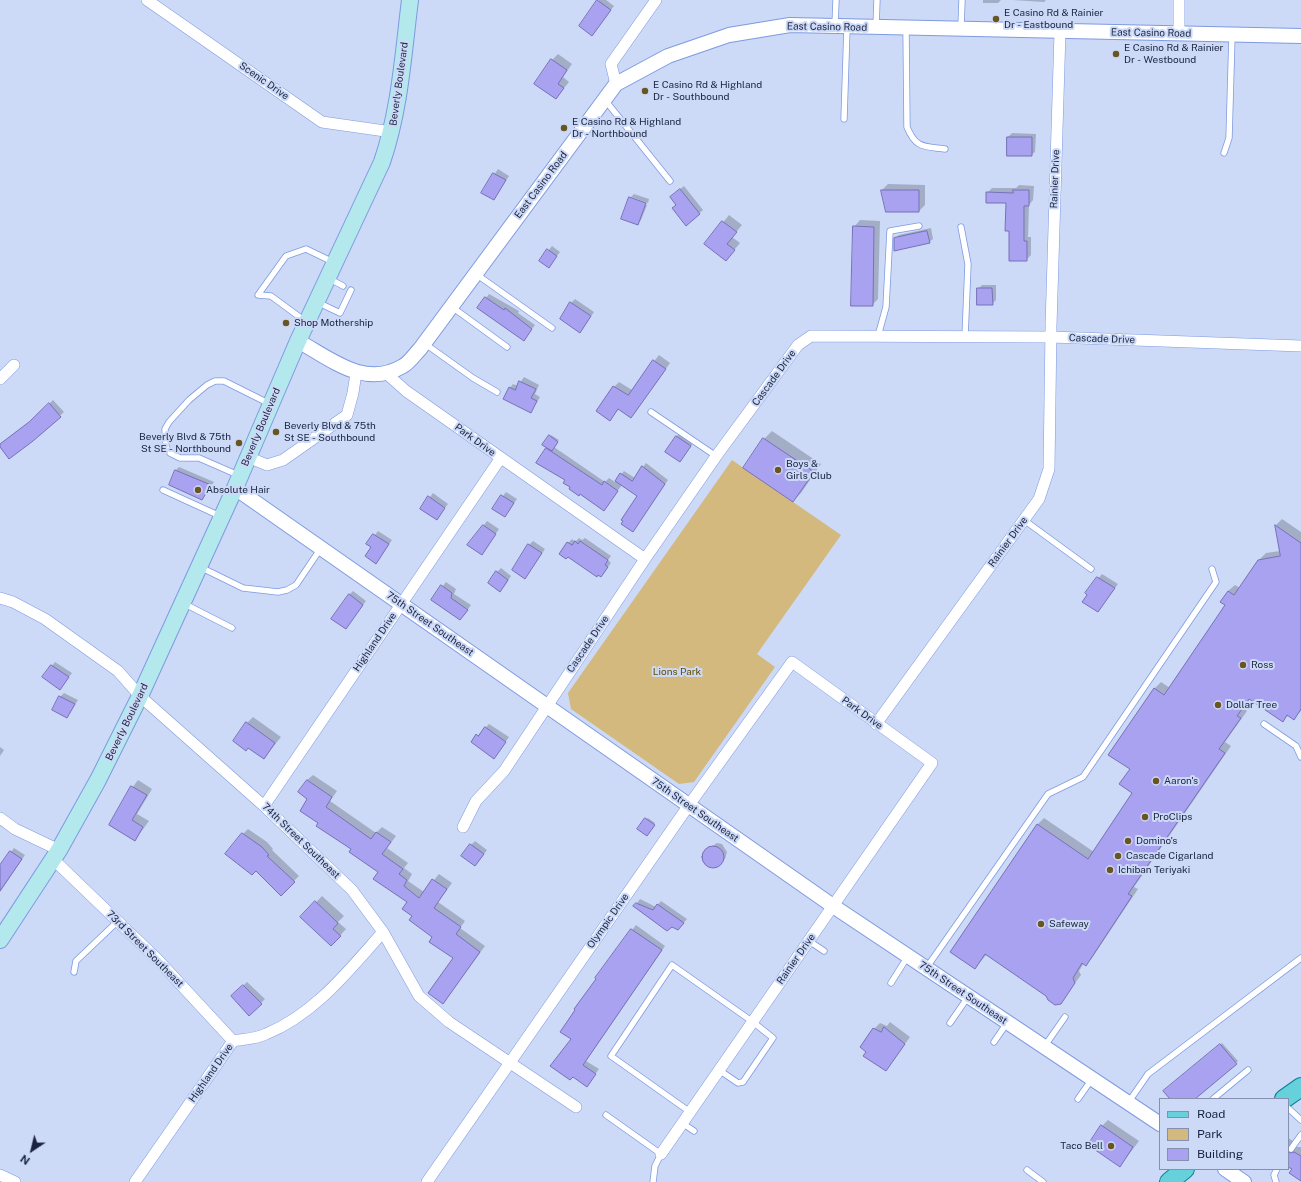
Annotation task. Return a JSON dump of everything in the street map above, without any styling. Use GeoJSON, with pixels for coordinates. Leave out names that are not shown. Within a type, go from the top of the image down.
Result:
{"type":"FeatureCollection","features":[{"type":"Feature","properties":{"kind":"main road","name":"Beverly Boulevard"},"geometry":{"type":"LineString","coordinates":[[0,940],[56,855],[98,780],[140,696],[238,482],[298,341],[382,162],[392,132],[399,100],[410,0]]}},
{"type":"Feature","properties":{"kind":"main road"},"geometry":{"type":"LineString","coordinates":[[1285,1098],[1301,1087]]}},
{"type":"Feature","properties":{"kind":"main road"},"geometry":{"type":"LineString","coordinates":[[1169,1182],[1184,1170]]}},
{"type":"Feature","properties":{"kind":"street","name":"Scenic Drive"},"geometry":{"type":"LineString","coordinates":[[147,0],[322,122],[392,132]]}},
{"type":"Feature","properties":{"kind":"street"},"geometry":{"type":"LineString","coordinates":[[616,84],[611,64],[656,0]]}},
{"type":"Feature","properties":{"kind":"street"},"geometry":{"type":"LineString","coordinates":[[1179,0],[1179,33]]}},
{"type":"Feature","properties":{"kind":"street","name":"East Casino Road"},"geometry":{"type":"LineString","coordinates":[[387,374],[404,366],[424,343],[616,84],[668,56],[729,35],[790,25],[961,30],[1301,36]]}},
{"type":"Feature","properties":{"kind":"street","name":"Rainier Drive"},"geometry":{"type":"LineString","coordinates":[[876,724],[1039,499],[1049,469],[1051,330],[1060,32]]}},
{"type":"Feature","properties":{"kind":"street","name":"Cascade Drive"},"geometry":{"type":"LineString","coordinates":[[463,827],[476,801],[504,771],[645,559],[716,456],[798,345],[811,336],[965,337],[1051,330],[1301,346]]}},
{"type":"Feature","properties":{"kind":"street"},"geometry":{"type":"LineString","coordinates":[[298,341],[356,373],[375,376],[387,374]]}},
{"type":"Feature","properties":{"kind":"street"},"geometry":{"type":"LineString","coordinates":[[0,379],[14,365]]}},
{"type":"Feature","properties":{"kind":"street"},"geometry":{"type":"LineString","coordinates":[[248,457],[267,465],[283,460],[347,415],[353,393],[356,373]]}},
{"type":"Feature","properties":{"kind":"street","name":"Park Drive"},"geometry":{"type":"LineString","coordinates":[[387,374],[406,391],[645,559]]}},
{"type":"Feature","properties":{"kind":"street","name":"Highland Drive"},"geometry":{"type":"LineString","coordinates":[[264,806],[500,458]]}},
{"type":"Feature","properties":{"kind":"street","name":"75th Street Southeast"},"geometry":{"type":"LineString","coordinates":[[238,482],[321,548],[833,906],[1159,1123]]}},
{"type":"Feature","properties":{"kind":"street","name":"74th Street Southeast"},"geometry":{"type":"LineString","coordinates":[[0,598],[13,602],[45,619],[118,671],[140,696],[264,806],[352,890],[383,932],[419,996],[449,1022],[576,1107]]}},
{"type":"Feature","properties":{"kind":"street","name":"Park Drive"},"geometry":{"type":"LineString","coordinates":[[792,662],[932,764]]}},
{"type":"Feature","properties":{"kind":"street","name":"Olympic Drive"},"geometry":{"type":"LineString","coordinates":[[426,1182],[689,805],[792,662]]}},
{"type":"Feature","properties":{"kind":"street","name":"Rainier Drive"},"geometry":{"type":"LineString","coordinates":[[661,1154],[932,764]]}},
{"type":"Feature","properties":{"kind":"street","name":"73rd Street Southeast"},"geometry":{"type":"LineString","coordinates":[[0,818],[56,855],[118,921],[158,960],[233,1041]]}},
{"type":"Feature","properties":{"kind":"street","name":"Highland Drive"},"geometry":{"type":"LineString","coordinates":[[134,1182],[233,1041],[265,1035],[308,1010],[343,977],[383,932]]}},
{"type":"Feature","properties":{"kind":"street"},"geometry":{"type":"LineString","coordinates":[[1226,1170],[1244,1182]]}},
{"type":"Feature","properties":{"kind":"street"},"geometry":{"type":"LineString","coordinates":[[0,1175],[15,1182]]}},
{"type":"Feature","properties":{"kind":"lane"},"geometry":{"type":"LineString","coordinates":[[836,0],[841,26],[844,119]]}},
{"type":"Feature","properties":{"kind":"lane"},"geometry":{"type":"LineString","coordinates":[[876,27],[877,0]]}},
{"type":"Feature","properties":{"kind":"lane"},"geometry":{"type":"LineString","coordinates":[[961,30],[962,0]]}},
{"type":"Feature","properties":{"kind":"lane"},"geometry":{"type":"LineString","coordinates":[[906,28],[907,127],[912,140],[922,146],[945,149]]}},
{"type":"Feature","properties":{"kind":"lane"},"geometry":{"type":"LineString","coordinates":[[1224,153],[1229,138],[1232,34]]}},
{"type":"Feature","properties":{"kind":"lane"},"geometry":{"type":"LineString","coordinates":[[605,100],[670,182]]}},
{"type":"Feature","properties":{"kind":"lane"},"geometry":{"type":"LineString","coordinates":[[878,336],[886,307],[890,231],[919,226]]}},
{"type":"Feature","properties":{"kind":"lane"},"geometry":{"type":"LineString","coordinates":[[961,227],[968,264],[965,337]]}},
{"type":"Feature","properties":{"kind":"lane"},"geometry":{"type":"LineString","coordinates":[[307,322],[271,296],[258,294],[286,256],[306,249],[335,262]]}},
{"type":"Feature","properties":{"kind":"lane"},"geometry":{"type":"LineString","coordinates":[[476,274],[552,328]]}},
{"type":"Feature","properties":{"kind":"lane"},"geometry":{"type":"LineString","coordinates":[[328,278],[344,286]]}},
{"type":"Feature","properties":{"kind":"lane"},"geometry":{"type":"LineString","coordinates":[[316,302],[340,313],[351,290]]}},
{"type":"Feature","properties":{"kind":"lane"},"geometry":{"type":"LineString","coordinates":[[451,307],[507,347]]}},
{"type":"Feature","properties":{"kind":"lane"},"geometry":{"type":"LineString","coordinates":[[424,343],[473,378],[497,392]]}},
{"type":"Feature","properties":{"kind":"lane"},"geometry":{"type":"LineString","coordinates":[[238,482],[199,458],[180,458],[170,453],[166,447],[165,429],[169,422],[189,400],[206,385],[215,381],[224,381],[271,405]]}},
{"type":"Feature","properties":{"kind":"lane"},"geometry":{"type":"LineString","coordinates":[[651,412],[716,456]]}},
{"type":"Feature","properties":{"kind":"lane"},"geometry":{"type":"LineString","coordinates":[[163,490],[222,517]]}},
{"type":"Feature","properties":{"kind":"lane"},"geometry":{"type":"LineString","coordinates":[[1024,520],[1092,569]]}},
{"type":"Feature","properties":{"kind":"lane"},"geometry":{"type":"LineString","coordinates":[[199,567],[243,588],[278,592],[294,587],[321,548]]}},
{"type":"Feature","properties":{"kind":"lane"},"geometry":{"type":"LineString","coordinates":[[926,968],[1048,794],[1083,777],[1216,582],[1212,569]]}},
{"type":"Feature","properties":{"kind":"lane"},"geometry":{"type":"LineString","coordinates":[[183,603],[232,628]]}},
{"type":"Feature","properties":{"kind":"lane"},"geometry":{"type":"LineString","coordinates":[[1264,724],[1296,746],[1301,757]]}},
{"type":"Feature","properties":{"kind":"lane"},"geometry":{"type":"LineString","coordinates":[[74,972],[76,961],[118,921]]}},
{"type":"Feature","properties":{"kind":"lane"},"geometry":{"type":"LineString","coordinates":[[809,941],[824,951]]}},
{"type":"Feature","properties":{"kind":"lane"},"geometry":{"type":"LineString","coordinates":[[890,983],[908,956]]}},
{"type":"Feature","properties":{"kind":"lane"},"geometry":{"type":"LineString","coordinates":[[1128,1103],[1148,1074],[1301,958]]}},
{"type":"Feature","properties":{"kind":"lane"},"geometry":{"type":"LineString","coordinates":[[690,1112],[611,1056],[672,965],[753,1022],[772,1038],[743,1082],[738,1083],[719,1070]]}},
{"type":"Feature","properties":{"kind":"lane"},"geometry":{"type":"LineString","coordinates":[[950,1023],[968,996]]}},
{"type":"Feature","properties":{"kind":"lane"},"geometry":{"type":"LineString","coordinates":[[1044,1048],[1065,1017]]}},
{"type":"Feature","properties":{"kind":"lane"},"geometry":{"type":"LineString","coordinates":[[994,1042],[1007,1023]]}},
{"type":"Feature","properties":{"kind":"lane"},"geometry":{"type":"LineString","coordinates":[[1214,1098],[1248,1070]]}},
{"type":"Feature","properties":{"kind":"lane"},"geometry":{"type":"LineString","coordinates":[[1078,1099],[1092,1079]]}},
{"type":"Feature","properties":{"kind":"lane"},"geometry":{"type":"LineString","coordinates":[[1289,1109],[1301,1120]]}},
{"type":"Feature","properties":{"kind":"lane"},"geometry":{"type":"LineString","coordinates":[[606,1115],[661,1154],[655,1166],[653,1182]]}},
{"type":"Feature","properties":{"kind":"lane"},"geometry":{"type":"LineString","coordinates":[[682,1123],[694,1131]]}},
{"type":"Feature","properties":{"kind":"lane"},"geometry":{"type":"LineString","coordinates":[[1291,1149],[1301,1135]]}},
{"type":"Feature","properties":{"kind":"lane"},"geometry":{"type":"LineString","coordinates":[[1027,1170],[1043,1182]]}},
{"type":"Feature","properties":{"kind":"lane"},"geometry":{"type":"LineString","coordinates":[[1276,1170],[1274,1175],[1276,1182]]}},
{"type":"Feature","properties":{"kind":"green space","name":"Lions Park"},"geometry":{"type":"Polygon","coordinates":[[[732,460],[841,535],[757,654],[775,667],[694,782],[679,784],[571,709],[568,693],[732,460]]]}},
{"type":"Feature","properties":{"kind":"building"},"geometry":{"type":"Polygon","coordinates":[[[597,0],[611,10],[592,36],[579,26],[597,0]]]}},
{"type":"Feature","properties":{"kind":"building"},"geometry":{"type":"Polygon","coordinates":[[[551,59],[567,70],[558,84],[564,88],[556,99],[534,84],[551,59]]]}},
{"type":"Feature","properties":{"kind":"building"},"geometry":{"type":"Polygon","coordinates":[[[1007,137],[1032,137],[1032,156],[1007,156],[1007,137]]]}},
{"type":"Feature","properties":{"kind":"building"},"geometry":{"type":"Polygon","coordinates":[[[493,173],[506,180],[494,200],[481,193],[493,173]]]}},
{"type":"Feature","properties":{"kind":"building"},"geometry":{"type":"Polygon","coordinates":[[[680,189],[700,214],[686,226],[672,208],[676,205],[670,197],[680,189]]]}},
{"type":"Feature","properties":{"kind":"building"},"geometry":{"type":"Polygon","coordinates":[[[881,190],[919,190],[919,212],[886,212],[881,190]]]}},
{"type":"Feature","properties":{"kind":"building"},"geometry":{"type":"Polygon","coordinates":[[[1013,190],[1029,190],[1029,206],[1024,206],[1024,241],[1027,241],[1027,261],[1009,261],[1009,231],[1005,231],[1006,203],[986,203],[986,192],[1013,193],[1013,190]]]}},
{"type":"Feature","properties":{"kind":"building"},"geometry":{"type":"Polygon","coordinates":[[[629,197],[646,203],[638,225],[621,219],[629,197]]]}},
{"type":"Feature","properties":{"kind":"building"},"geometry":{"type":"Polygon","coordinates":[[[722,221],[737,232],[727,244],[735,250],[726,261],[704,244],[722,221]]]}},
{"type":"Feature","properties":{"kind":"building"},"geometry":{"type":"Polygon","coordinates":[[[853,226],[874,227],[873,306],[851,306],[853,226]]]}},
{"type":"Feature","properties":{"kind":"building"},"geometry":{"type":"Polygon","coordinates":[[[927,231],[930,243],[894,251],[894,238],[927,231]]]}},
{"type":"Feature","properties":{"kind":"building"},"geometry":{"type":"Polygon","coordinates":[[[547,249],[557,256],[549,268],[539,261],[547,249]]]}},
{"type":"Feature","properties":{"kind":"building"},"geometry":{"type":"Polygon","coordinates":[[[977,288],[992,288],[993,305],[977,305],[977,288]]]}},
{"type":"Feature","properties":{"kind":"building"},"geometry":{"type":"Polygon","coordinates":[[[485,297],[504,310],[505,308],[532,329],[524,341],[477,308],[485,297]]]}},
{"type":"Feature","properties":{"kind":"building"},"geometry":{"type":"Polygon","coordinates":[[[570,302],[591,316],[580,333],[560,319],[570,302]]]}},
{"type":"Feature","properties":{"kind":"building"},"geometry":{"type":"Polygon","coordinates":[[[653,360],[666,369],[631,418],[618,409],[610,421],[596,411],[613,386],[628,395],[653,360]]]}},
{"type":"Feature","properties":{"kind":"building"},"geometry":{"type":"Polygon","coordinates":[[[519,381],[536,389],[531,398],[537,401],[531,413],[503,399],[509,387],[515,390],[519,381]]]}},
{"type":"Feature","properties":{"kind":"building"},"geometry":{"type":"Polygon","coordinates":[[[49,403],[61,417],[9,459],[0,447],[0,444],[29,422],[49,403]]]}},
{"type":"Feature","properties":{"kind":"building"},"geometry":{"type":"Polygon","coordinates":[[[549,435],[558,442],[552,451],[542,445],[549,435]]]}},
{"type":"Feature","properties":{"kind":"building"},"geometry":{"type":"Polygon","coordinates":[[[676,436],[691,446],[680,462],[665,452],[676,436]]]}},
{"type":"Feature","properties":{"kind":"building","name":"Boys & Girls Club"},"geometry":{"type":"Polygon","coordinates":[[[763,438],[814,472],[793,502],[743,468],[763,438]]]}},
{"type":"Feature","properties":{"kind":"building"},"geometry":{"type":"Polygon","coordinates":[[[546,448],[602,485],[604,481],[618,491],[604,511],[580,494],[579,496],[569,489],[570,487],[563,483],[565,480],[536,463],[546,448]]]}},
{"type":"Feature","properties":{"kind":"building"},"geometry":{"type":"Polygon","coordinates":[[[642,466],[665,484],[633,532],[621,524],[623,521],[621,520],[637,496],[615,481],[620,473],[632,481],[642,466]]]}},
{"type":"Feature","properties":{"kind":"building"},"geometry":{"type":"Polygon","coordinates":[[[175,470],[211,485],[202,500],[169,485],[175,470]]]}},
{"type":"Feature","properties":{"kind":"building"},"geometry":{"type":"Polygon","coordinates":[[[501,495],[514,503],[505,517],[492,509],[501,495]]]}},
{"type":"Feature","properties":{"kind":"building"},"geometry":{"type":"Polygon","coordinates":[[[428,496],[445,508],[437,520],[420,509],[428,496]]]}},
{"type":"Feature","properties":{"kind":"building"},"geometry":{"type":"Polygon","coordinates":[[[483,525],[496,534],[482,555],[467,545],[483,525]]]}},
{"type":"Feature","properties":{"kind":"building"},"geometry":{"type":"Polygon","coordinates":[[[1275,525],[1301,543],[1301,709],[1294,720],[1287,715],[1283,722],[1249,699],[1237,716],[1241,718],[1219,749],[1225,753],[1128,894],[1132,896],[1086,966],[1082,963],[1073,978],[1075,983],[1061,1004],[1055,1005],[1048,1000],[1046,996],[985,954],[975,969],[950,952],[1037,824],[1088,859],[1132,793],[1119,784],[1130,769],[1108,755],[1154,688],[1164,695],[1225,605],[1220,602],[1228,591],[1234,595],[1258,560],[1280,556],[1275,525]]]}},
{"type":"Feature","properties":{"kind":"building"},"geometry":{"type":"Polygon","coordinates":[[[373,534],[389,544],[376,564],[365,556],[371,547],[366,544],[373,534]]]}},
{"type":"Feature","properties":{"kind":"building"},"geometry":{"type":"Polygon","coordinates":[[[575,541],[578,544],[580,541],[608,560],[605,565],[608,567],[601,577],[598,575],[597,577],[568,557],[566,559],[559,554],[567,542],[572,545],[575,541]]]}},
{"type":"Feature","properties":{"kind":"building"},"geometry":{"type":"Polygon","coordinates":[[[528,544],[542,553],[525,579],[512,570],[528,544]]]}},
{"type":"Feature","properties":{"kind":"building"},"geometry":{"type":"Polygon","coordinates":[[[496,571],[508,580],[500,592],[488,583],[496,571]]]}},
{"type":"Feature","properties":{"kind":"building"},"geometry":{"type":"Polygon","coordinates":[[[1097,577],[1115,588],[1098,612],[1082,602],[1087,595],[1085,593],[1097,577]]]}},
{"type":"Feature","properties":{"kind":"building"},"geometry":{"type":"Polygon","coordinates":[[[441,585],[452,593],[451,598],[468,610],[460,620],[431,600],[441,585]]]}},
{"type":"Feature","properties":{"kind":"building"},"geometry":{"type":"Polygon","coordinates":[[[349,594],[363,605],[346,629],[331,619],[349,594]]]}},
{"type":"Feature","properties":{"kind":"building"},"geometry":{"type":"Polygon","coordinates":[[[51,665],[69,677],[60,690],[42,677],[51,665]]]}},
{"type":"Feature","properties":{"kind":"building"},"geometry":{"type":"Polygon","coordinates":[[[59,696],[75,704],[67,718],[52,710],[59,696]]]}},
{"type":"Feature","properties":{"kind":"building"},"geometry":{"type":"Polygon","coordinates":[[[246,722],[275,743],[264,759],[248,748],[246,751],[233,741],[246,722]]]}},
{"type":"Feature","properties":{"kind":"building"},"geometry":{"type":"Polygon","coordinates":[[[485,727],[506,742],[494,759],[471,742],[476,734],[478,736],[485,727]]]}},
{"type":"Feature","properties":{"kind":"building"},"geometry":{"type":"Polygon","coordinates":[[[307,780],[332,797],[326,807],[371,839],[376,832],[391,842],[382,854],[403,869],[399,874],[407,880],[404,886],[419,898],[432,879],[447,889],[434,908],[461,927],[456,934],[480,952],[443,1004],[428,993],[453,958],[429,942],[432,937],[409,920],[412,916],[402,909],[407,902],[373,879],[378,872],[349,852],[351,849],[316,826],[318,823],[300,811],[307,799],[298,792],[307,780]]]}},
{"type":"Feature","properties":{"kind":"building"},"geometry":{"type":"Polygon","coordinates":[[[131,786],[147,795],[132,820],[143,827],[135,841],[109,825],[131,786]]]}},
{"type":"Feature","properties":{"kind":"building"},"geometry":{"type":"Polygon","coordinates":[[[645,818],[655,825],[647,836],[637,829],[645,818]]]}},
{"type":"Feature","properties":{"kind":"building"},"geometry":{"type":"Polygon","coordinates":[[[242,833],[262,847],[269,855],[267,856],[295,882],[281,896],[256,871],[252,875],[225,854],[242,833]]]}},
{"type":"Feature","properties":{"kind":"building"},"geometry":{"type":"Polygon","coordinates":[[[470,844],[484,854],[475,866],[461,856],[470,844]]]}},
{"type":"Feature","properties":{"kind":"building"},"geometry":{"type":"Polygon","coordinates":[[[713,846],[721,849],[724,857],[721,865],[713,868],[705,865],[702,857],[705,849],[713,846]]]}},
{"type":"Feature","properties":{"kind":"building"},"geometry":{"type":"Polygon","coordinates":[[[10,851],[22,859],[0,891],[0,865],[10,851]]]}},
{"type":"Feature","properties":{"kind":"building"},"geometry":{"type":"Polygon","coordinates":[[[315,901],[338,923],[333,929],[341,936],[331,946],[300,917],[315,901]]]}},
{"type":"Feature","properties":{"kind":"building"},"geometry":{"type":"Polygon","coordinates":[[[636,903],[653,910],[657,904],[684,923],[678,930],[672,927],[667,931],[633,906],[636,903]]]}},
{"type":"Feature","properties":{"kind":"building"},"geometry":{"type":"Polygon","coordinates":[[[631,929],[662,950],[583,1065],[596,1074],[587,1087],[573,1077],[570,1080],[550,1066],[571,1039],[560,1032],[575,1010],[574,1009],[596,979],[595,978],[631,929]]]}},
{"type":"Feature","properties":{"kind":"building"},"geometry":{"type":"Polygon","coordinates":[[[243,985],[262,1004],[249,1016],[231,996],[243,985]]]}},
{"type":"Feature","properties":{"kind":"building"},"geometry":{"type":"Polygon","coordinates":[[[884,1027],[905,1044],[886,1071],[863,1056],[866,1052],[860,1047],[873,1028],[881,1032],[884,1027]]]}},
{"type":"Feature","properties":{"kind":"building"},"geometry":{"type":"Polygon","coordinates":[[[1220,1044],[1237,1064],[1196,1098],[1169,1098],[1163,1091],[1220,1044]]]}},
{"type":"Feature","properties":{"kind":"building","name":"Taco Bell"},"geometry":{"type":"Polygon","coordinates":[[[1101,1125],[1133,1147],[1120,1167],[1088,1145],[1101,1125]]]}},
{"type":"Feature","properties":{"kind":"building"},"geometry":{"type":"Polygon","coordinates":[[[1289,1152],[1294,1152],[1301,1156],[1301,1181],[1289,1173],[1292,1169],[1289,1168],[1289,1152]]]}},
{"type":"Feature","properties":{"kind":"place","name":"E Casino Rd & Rainier Dr - Eastbound"},"geometry":{"type":"Point","coordinates":[996,19]}},
{"type":"Feature","properties":{"kind":"place","name":"E Casino Rd & Rainier Dr - Westbound"},"geometry":{"type":"Point","coordinates":[1116,54]}},
{"type":"Feature","properties":{"kind":"place","name":"E Casino Rd & Highland Dr - Southbound"},"geometry":{"type":"Point","coordinates":[645,91]}},
{"type":"Feature","properties":{"kind":"place","name":"E Casino Rd & Highland Dr - Northbound"},"geometry":{"type":"Point","coordinates":[564,128]}},
{"type":"Feature","properties":{"kind":"place","name":"Shop Mothership"},"geometry":{"type":"Point","coordinates":[286,323]}},
{"type":"Feature","properties":{"kind":"place","name":"Beverly Blvd & 75th St SE - Southbound"},"geometry":{"type":"Point","coordinates":[276,432]}},
{"type":"Feature","properties":{"kind":"place","name":"Beverly Blvd & 75th St SE - Northbound"},"geometry":{"type":"Point","coordinates":[239,443]}},
{"type":"Feature","properties":{"kind":"place","name":"Boys & Girls Club"},"geometry":{"type":"Point","coordinates":[778,470]}},
{"type":"Feature","properties":{"kind":"place","name":"Absolute Hair"},"geometry":{"type":"Point","coordinates":[198,490]}},
{"type":"Feature","properties":{"kind":"place","name":"Ross"},"geometry":{"type":"Point","coordinates":[1243,665]}},
{"type":"Feature","properties":{"kind":"place","name":"Dollar Tree"},"geometry":{"type":"Point","coordinates":[1218,705]}},
{"type":"Feature","properties":{"kind":"place","name":"Aaron's"},"geometry":{"type":"Point","coordinates":[1156,781]}},
{"type":"Feature","properties":{"kind":"place","name":"ProClips"},"geometry":{"type":"Point","coordinates":[1145,817]}},
{"type":"Feature","properties":{"kind":"place","name":"Domino's"},"geometry":{"type":"Point","coordinates":[1128,841]}},
{"type":"Feature","properties":{"kind":"place","name":"Cascade Cigarland"},"geometry":{"type":"Point","coordinates":[1118,856]}},
{"type":"Feature","properties":{"kind":"place","name":"Ichiban Teriyaki"},"geometry":{"type":"Point","coordinates":[1110,870]}},
{"type":"Feature","properties":{"kind":"place","name":"Safeway"},"geometry":{"type":"Point","coordinates":[1041,924]}},
{"type":"Feature","properties":{"kind":"place","name":"Taco Bell"},"geometry":{"type":"Point","coordinates":[1111,1146]}}]}
